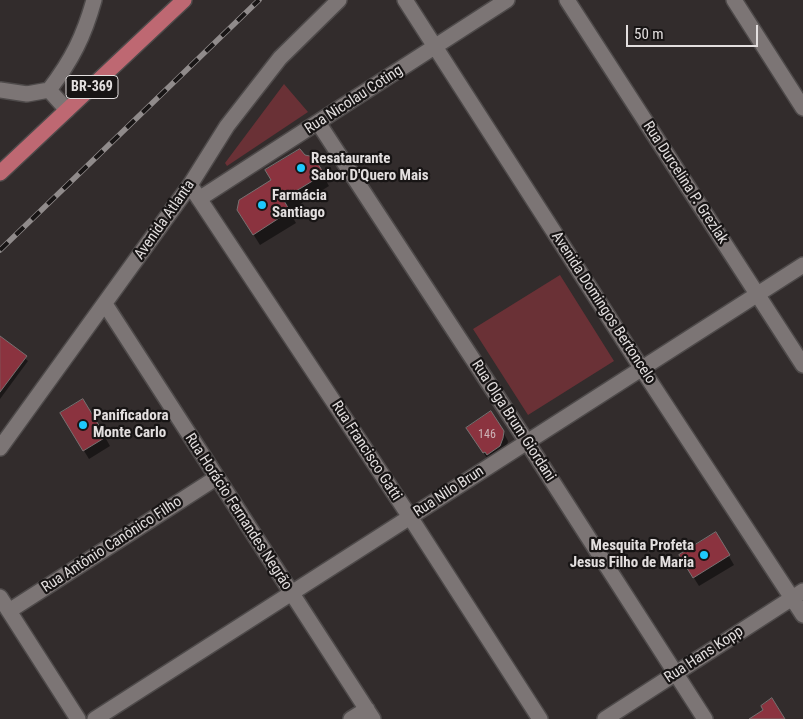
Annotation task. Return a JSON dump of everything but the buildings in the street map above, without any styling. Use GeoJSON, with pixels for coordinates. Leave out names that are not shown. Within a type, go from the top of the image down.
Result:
{"type":"FeatureCollection","features":[{"type":"Feature","properties":{"kind":"main road","name":"BR-369"},"geometry":{"type":"LineString","coordinates":[[0,173],[184,0]]}},
{"type":"Feature","properties":{"kind":"street"},"geometry":{"type":"LineString","coordinates":[[0,90],[28,94],[49,90],[66,68],[80,44],[94,0]]}},
{"type":"Feature","properties":{"kind":"street","name":"Avenida Atlanta"},"geometry":{"type":"LineString","coordinates":[[0,448],[190,185],[227,126],[280,58],[338,0]]}},
{"type":"Feature","properties":{"kind":"street","name":"Avenida Domingos Bertoncelo"},"geometry":{"type":"LineString","coordinates":[[405,0],[642,369],[798,595],[803,615]]}},
{"type":"Feature","properties":{"kind":"street","name":"Rua Nicolau Coting"},"geometry":{"type":"LineString","coordinates":[[200,199],[319,124],[507,0]]}},
{"type":"Feature","properties":{"kind":"street","name":"Rua Durcelina P. Grezlak"},"geometry":{"type":"LineString","coordinates":[[568,0],[803,365]]}},
{"type":"Feature","properties":{"kind":"street"},"geometry":{"type":"LineString","coordinates":[[734,0],[803,108]]}},
{"type":"Feature","properties":{"kind":"street"},"geometry":{"type":"LineString","coordinates":[[49,90],[67,110]]}},
{"type":"Feature","properties":{"kind":"street","name":"Rua Olga Brum Giordani"},"geometry":{"type":"LineString","coordinates":[[319,124],[705,719]]}},
{"type":"Feature","properties":{"kind":"street","name":"Rua Francisco Gatti"},"geometry":{"type":"LineString","coordinates":[[190,185],[410,517],[540,719]]}},
{"type":"Feature","properties":{"kind":"street","name":"Rua Nilo Brun"},"geometry":{"type":"LineString","coordinates":[[95,719],[803,264]]}},
{"type":"Feature","properties":{"kind":"street","name":"Rua Horácio Fernandes Negrão"},"geometry":{"type":"LineString","coordinates":[[105,304],[370,714]]}},
{"type":"Feature","properties":{"kind":"street","name":"Rua Antônio Canônico Filho"},"geometry":{"type":"LineString","coordinates":[[9,612],[216,478]]}},
{"type":"Feature","properties":{"kind":"street","name":"Rua Hans Kopp"},"geometry":{"type":"LineString","coordinates":[[605,719],[798,595]]}},
{"type":"Feature","properties":{"kind":"street"},"geometry":{"type":"LineString","coordinates":[[0,597],[78,719]]}},
{"type":"Feature","properties":{"kind":"street"},"geometry":{"type":"LineString","coordinates":[[352,719],[370,714]]}},
{"type":"Feature","properties":{"kind":"shaded area"},"geometry":{"type":"Polygon","coordinates":[[[284,84],[308,112],[227,166],[225,163],[284,84]]]}},
{"type":"Feature","properties":{"kind":"shaded area"},"geometry":{"type":"Polygon","coordinates":[[[560,275],[614,361],[528,415],[473,329],[560,275]]]}},
{"type":"Feature","properties":{"kind":"railway"},"geometry":{"type":"LineString","coordinates":[[0,250],[259,0]]}},
{"type":"Feature","properties":{"kind":"place","name":"Resataurante Sabor D'Quero Mais"},"geometry":{"type":"Point","coordinates":[301,168]}},
{"type":"Feature","properties":{"kind":"place","name":"Farmácia Santiago"},"geometry":{"type":"Point","coordinates":[262,205]}},
{"type":"Feature","properties":{"kind":"place","name":"Panificadora Monte Carlo"},"geometry":{"type":"Point","coordinates":[83,425]}},
{"type":"Feature","properties":{"kind":"place","name":"Mesquita Profeta Jesus Filho de Maria"},"geometry":{"type":"Point","coordinates":[704,555]}}]}
